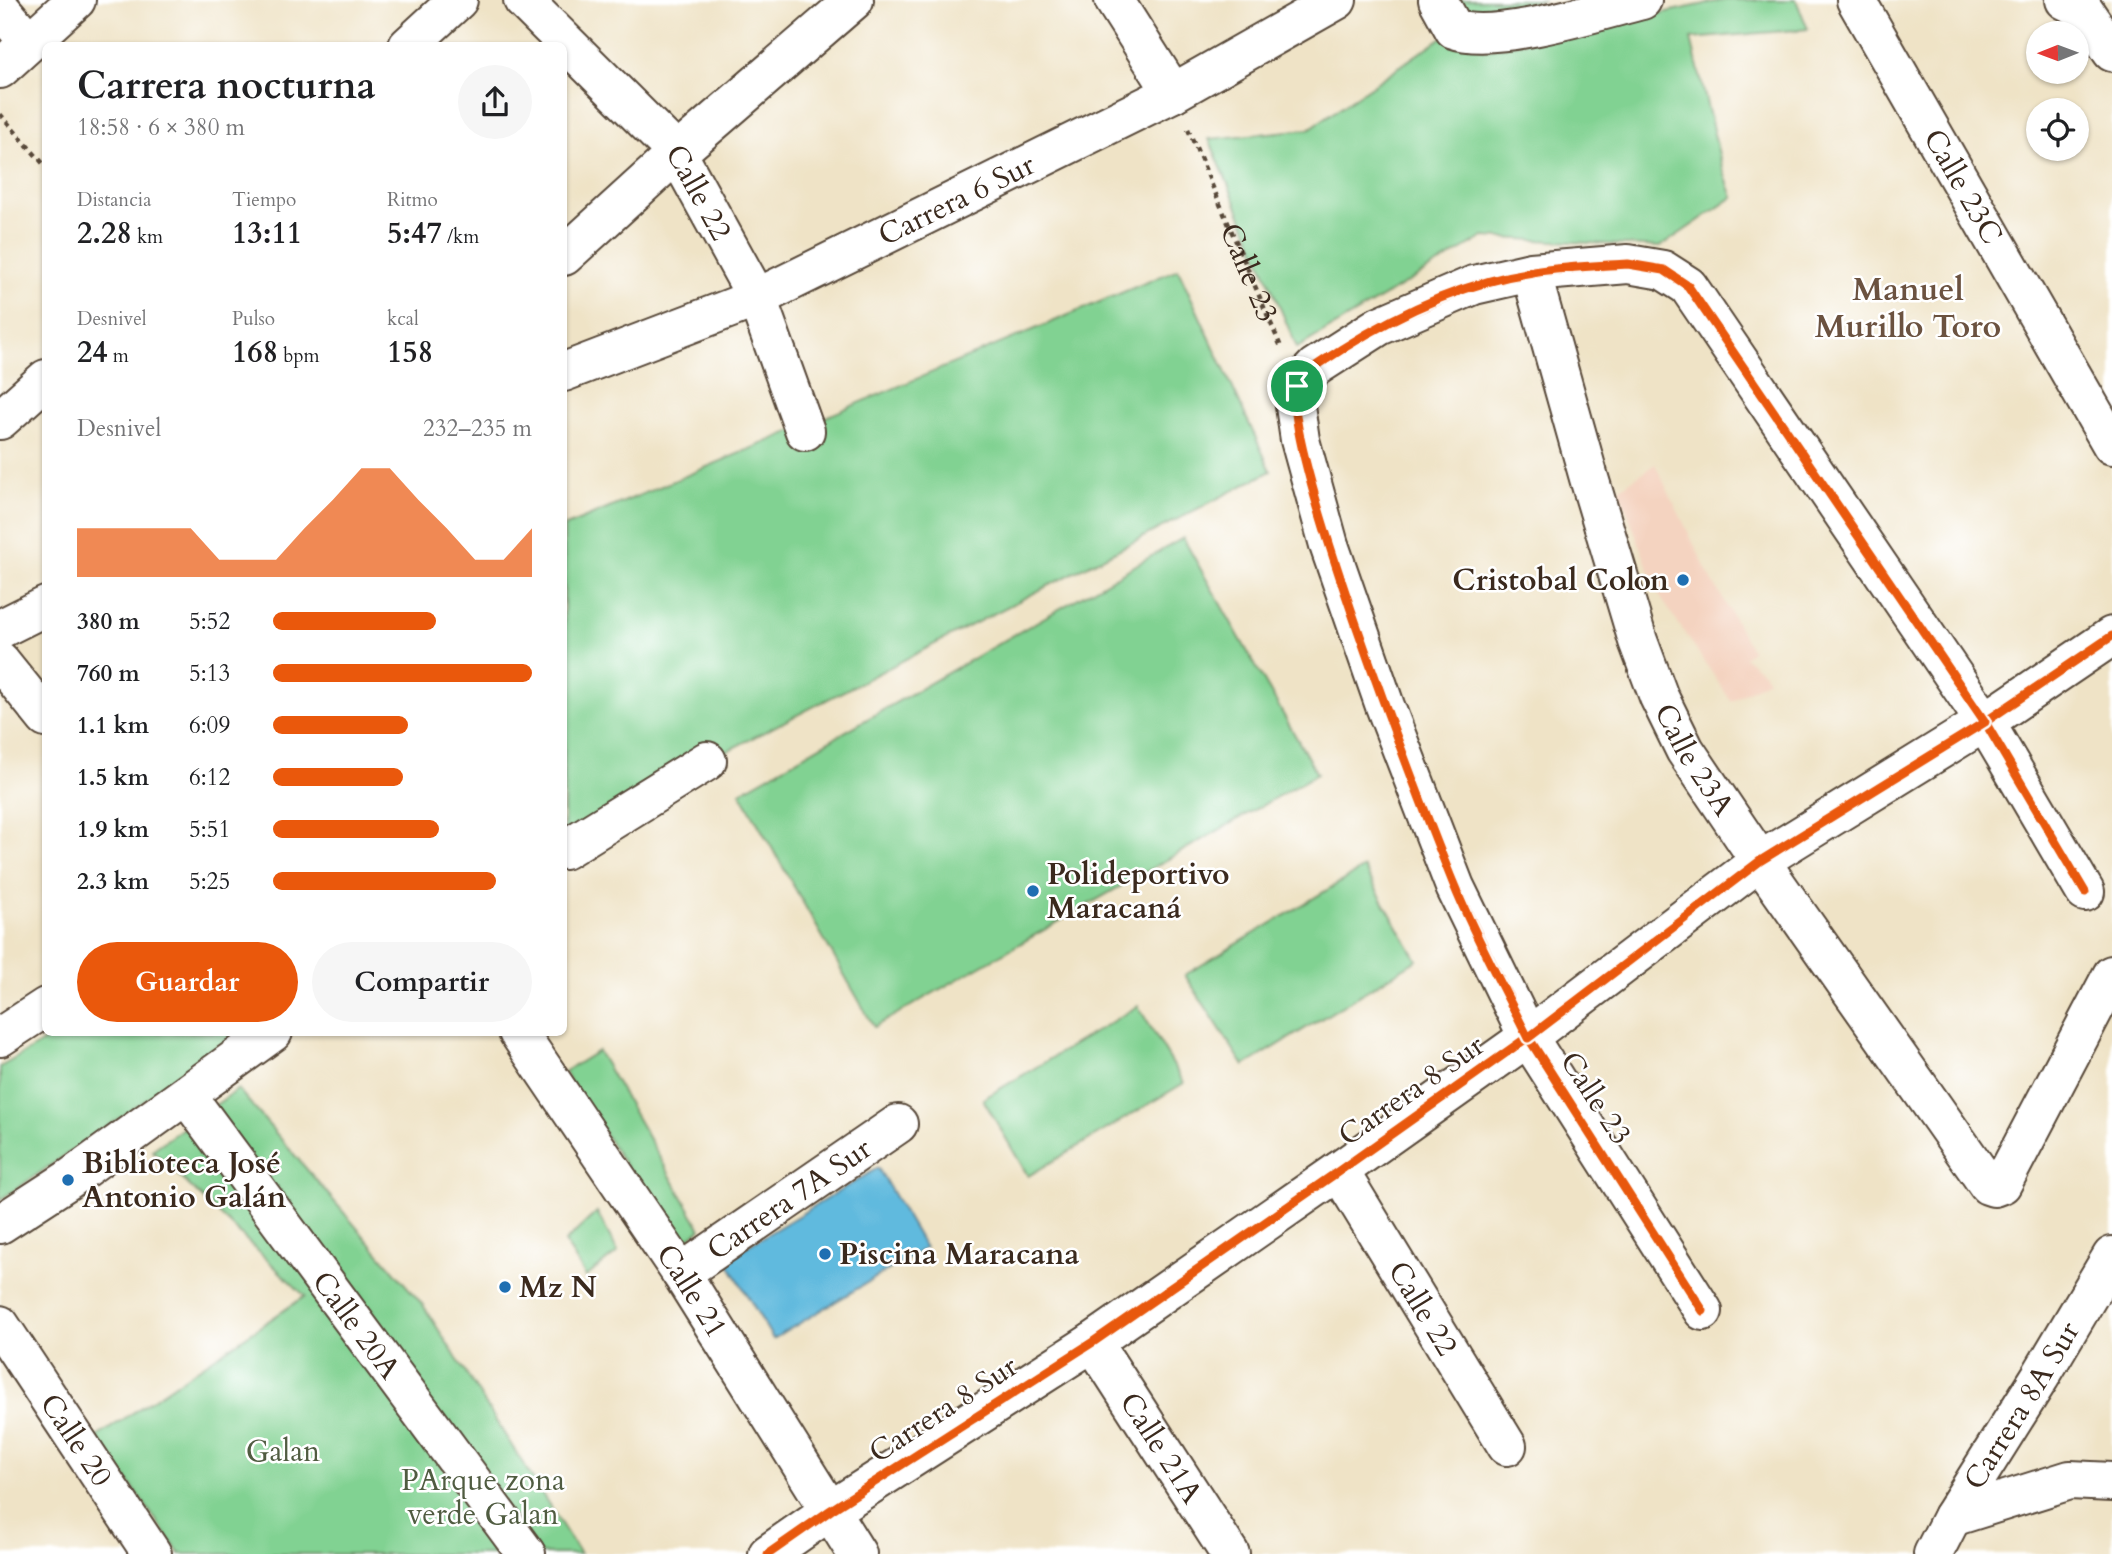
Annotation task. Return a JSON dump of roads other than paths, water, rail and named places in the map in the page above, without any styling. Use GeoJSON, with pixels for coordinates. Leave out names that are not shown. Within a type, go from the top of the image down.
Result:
{"type":"FeatureCollection","features":[{"type":"Feature","properties":{"kind":"street"},"geometry":{"type":"LineString","coordinates":[[0,69],[76,0]]}},
{"type":"Feature","properties":{"kind":"street"},"geometry":{"type":"LineString","coordinates":[[412,42],[458,0]]}},
{"type":"Feature","properties":{"kind":"street","name":"Calle 22"},"geometry":{"type":"LineString","coordinates":[[523,0],[565,42]]}},
{"type":"Feature","properties":{"kind":"street"},"geometry":{"type":"LineString","coordinates":[[567,253],[677,153],[854,0]]}},
{"type":"Feature","properties":{"kind":"street"},"geometry":{"type":"LineString","coordinates":[[1114,0],[1173,93]]}},
{"type":"Feature","properties":{"kind":"street","name":"Carrera 6 Sur"},"geometry":{"type":"LineString","coordinates":[[567,371],[757,298],[1173,93],[1337,0]]}},
{"type":"Feature","properties":{"kind":"street"},"geometry":{"type":"LineString","coordinates":[[1446,15],[1467,34],[1485,34],[1542,24],[1642,0]]}},
{"type":"Feature","properties":{"kind":"street","name":"Calle 23C"},"geometry":{"type":"LineString","coordinates":[[1856,0],[2112,445]]}},
{"type":"Feature","properties":{"kind":"street"},"geometry":{"type":"LineString","coordinates":[[2064,0],[2083,9],[2112,52]]}},
{"type":"Feature","properties":{"kind":"street"},"geometry":{"type":"LineString","coordinates":[[0,8],[29,42]]}},
{"type":"Feature","properties":{"kind":"street","name":"Calle 22"},"geometry":{"type":"LineString","coordinates":[[567,44],[677,153],[757,298],[805,432]]}},
{"type":"Feature","properties":{"kind":"street"},"geometry":{"type":"LineString","coordinates":[[1531,272],[1628,264],[1664,270],[1688,286],[1985,722],[2085,892]]}},
{"type":"Feature","properties":{"kind":"street","name":"Calle 23"},"geometry":{"type":"LineString","coordinates":[[1531,272],[1474,285],[1379,326],[1315,366],[1297,386],[1295,406],[1300,440],[1326,532],[1385,706],[1455,887],[1528,1038],[1703,1311]]}},
{"type":"Feature","properties":{"kind":"street","name":"Calle 23A"},"geometry":{"type":"LineString","coordinates":[[1531,272],[1596,503],[1639,640],[1659,697],[1685,750],[1988,1185],[2002,1184],[2112,975]]}},
{"type":"Feature","properties":{"kind":"street"},"geometry":{"type":"LineString","coordinates":[[0,420],[42,383]]}},
{"type":"Feature","properties":{"kind":"street"},"geometry":{"type":"LineString","coordinates":[[0,629],[42,608]]}},
{"type":"Feature","properties":{"kind":"street","name":"Carrera 8 Sur"},"geometry":{"type":"LineString","coordinates":[[768,1554],[831,1510],[1093,1342],[1339,1171],[1528,1038],[1760,861],[1985,722],[2112,636]]}},
{"type":"Feature","properties":{"kind":"street"},"geometry":{"type":"LineString","coordinates":[[0,661],[42,713]]}},
{"type":"Feature","properties":{"kind":"street"},"geometry":{"type":"LineString","coordinates":[[567,848],[707,761]]}},
{"type":"Feature","properties":{"kind":"street"},"geometry":{"type":"LineString","coordinates":[[0,1037],[42,1010]]}},
{"type":"Feature","properties":{"kind":"street"},"geometry":{"type":"LineString","coordinates":[[0,1224],[68,1180],[268,1036]]}},
{"type":"Feature","properties":{"kind":"street","name":"Calle 21"},"geometry":{"type":"LineString","coordinates":[[521,1036],[681,1273],[857,1554]]}},
{"type":"Feature","properties":{"kind":"street","name":"Calle 20A"},"geometry":{"type":"LineString","coordinates":[[187,1096],[526,1554]]}},
{"type":"Feature","properties":{"kind":"street","name":"Carrera 7A Sur"},"geometry":{"type":"LineString","coordinates":[[681,1273],[898,1124]]}},
{"type":"Feature","properties":{"kind":"street","name":"Calle 22"},"geometry":{"type":"LineString","coordinates":[[1339,1171],[1507,1446]]}},
{"type":"Feature","properties":{"kind":"street","name":"Carrera 8A Sur"},"geometry":{"type":"LineString","coordinates":[[1933,1554],[1952,1517],[2112,1256]]}},
{"type":"Feature","properties":{"kind":"street","name":"Calle 20"},"geometry":{"type":"LineString","coordinates":[[0,1325],[152,1554]]}},
{"type":"Feature","properties":{"kind":"street","name":"Calle 21A"},"geometry":{"type":"LineString","coordinates":[[1093,1342],[1230,1554]]}},
{"type":"Feature","properties":{"kind":"street"},"geometry":{"type":"LineString","coordinates":[[1952,1517],[2070,1480],[2112,1482]]}},
{"type":"Feature","properties":{"kind":"water","name":"Piscina Maracana"},"geometry":{"type":"Polygon","coordinates":[[[878,1168],[925,1248],[773,1339],[726,1259],[878,1168]]]}},
{"type":"Feature","properties":{"kind":"place","name":"Cristobal Colon"},"geometry":{"type":"Point","coordinates":[1683,580]}},
{"type":"Feature","properties":{"kind":"place","name":"Polideportivo Maracaná"},"geometry":{"type":"Point","coordinates":[1033,891]}},
{"type":"Feature","properties":{"kind":"place","name":"Biblioteca José Antonio Galán"},"geometry":{"type":"Point","coordinates":[68,1180]}},
{"type":"Feature","properties":{"kind":"place","name":"Piscina Maracana"},"geometry":{"type":"Point","coordinates":[825,1254]}},
{"type":"Feature","properties":{"kind":"place","name":"Mz N"},"geometry":{"type":"Point","coordinates":[505,1287]}},
{"type":"Feature","properties":{"kind":"district","name":"Manuel Murillo Toro"},"geometry":{"type":"Point","coordinates":[1908,308]}},
{"type":"Feature","properties":{"kind":"park label","name":"Galan"},"geometry":{"type":"Point","coordinates":[283,1451]}},
{"type":"Feature","properties":{"kind":"park label","name":"PArque zona verde Galan"},"geometry":{"type":"Point","coordinates":[483,1497]}}]}
